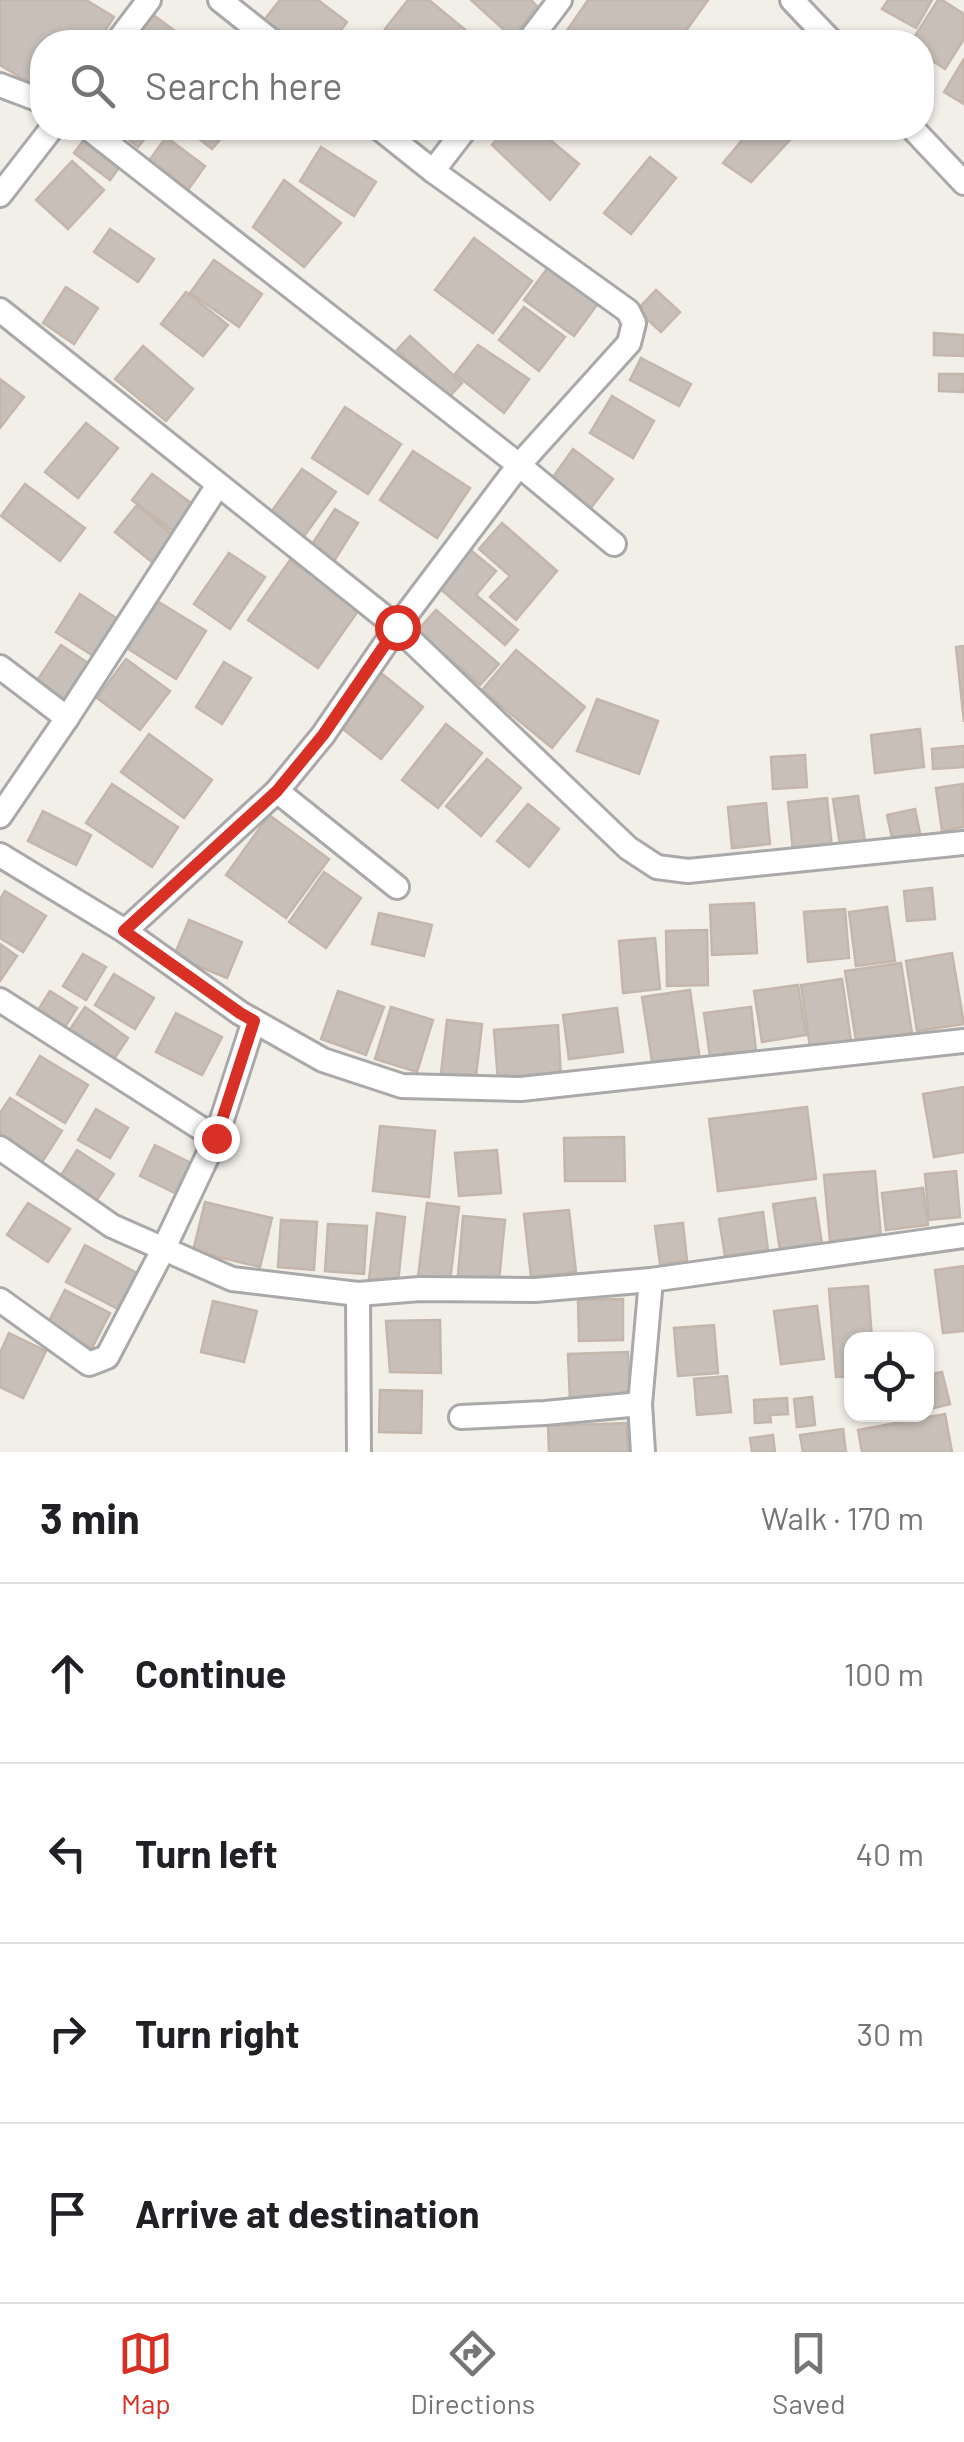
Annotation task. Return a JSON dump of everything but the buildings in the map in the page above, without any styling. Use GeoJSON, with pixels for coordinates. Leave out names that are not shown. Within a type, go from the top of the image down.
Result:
{"type":"FeatureCollection","features":[{"type":"Feature","properties":{"kind":"street"},"geometry":{"type":"LineString","coordinates":[[126,30],[150,0]]}},
{"type":"Feature","properties":{"kind":"street"},"geometry":{"type":"LineString","coordinates":[[220,0],[258,30]]}},
{"type":"Feature","properties":{"kind":"street"},"geometry":{"type":"LineString","coordinates":[[537,30],[560,0]]}},
{"type":"Feature","properties":{"kind":"street"},"geometry":{"type":"LineString","coordinates":[[792,0],[821,30]]}},
{"type":"Feature","properties":{"kind":"street"},"geometry":{"type":"LineString","coordinates":[[0,84],[30,96]]}},
{"type":"Feature","properties":{"kind":"street"},"geometry":{"type":"LineString","coordinates":[[0,195],[43,140]]}},
{"type":"Feature","properties":{"kind":"street"},"geometry":{"type":"LineString","coordinates":[[103,140],[520,465],[614,544]]}},
{"type":"Feature","properties":{"kind":"street"},"geometry":{"type":"LineString","coordinates":[[124,931],[277,791],[323,735],[397,627],[520,465],[629,343],[634,323],[628,311],[394,140]]}},
{"type":"Feature","properties":{"kind":"street"},"geometry":{"type":"LineString","coordinates":[[433,172],[457,140]]}},
{"type":"Feature","properties":{"kind":"street"},"geometry":{"type":"LineString","coordinates":[[924,140],[964,182]]}},
{"type":"Feature","properties":{"kind":"street"},"geometry":{"type":"LineString","coordinates":[[0,310],[397,627],[628,848],[657,866],[688,871],[964,843]]}},
{"type":"Feature","properties":{"kind":"street"},"geometry":{"type":"LineString","coordinates":[[0,816],[218,485]]}},
{"type":"Feature","properties":{"kind":"street"},"geometry":{"type":"LineString","coordinates":[[0,667],[67,718]]}},
{"type":"Feature","properties":{"kind":"street"},"geometry":{"type":"LineString","coordinates":[[277,791],[397,887]]}},
{"type":"Feature","properties":{"kind":"street"},"geometry":{"type":"LineString","coordinates":[[0,855],[124,931],[240,1013],[323,1060],[402,1086],[521,1089],[964,1041]]}},
{"type":"Feature","properties":{"kind":"street"},"geometry":{"type":"LineString","coordinates":[[0,1000],[216,1138]]}},
{"type":"Feature","properties":{"kind":"street"},"geometry":{"type":"LineString","coordinates":[[0,1300],[90,1364],[106,1357],[216,1138],[254,1021]]}},
{"type":"Feature","properties":{"kind":"street"},"geometry":{"type":"LineString","coordinates":[[0,1148],[112,1226],[232,1279],[358,1294],[420,1289],[534,1290],[650,1280],[964,1236]]}},
{"type":"Feature","properties":{"kind":"street"},"geometry":{"type":"LineString","coordinates":[[643,1452],[640,1404],[650,1280]]}},
{"type":"Feature","properties":{"kind":"street"},"geometry":{"type":"LineString","coordinates":[[358,1294],[360,1452]]}},
{"type":"Feature","properties":{"kind":"street"},"geometry":{"type":"LineString","coordinates":[[461,1417],[545,1414],[640,1404]]}},
{"type":"Feature","properties":{"kind":"route"},"geometry":{"type":"LineString","coordinates":[[216,1138],[254,1021],[124,931],[277,791],[323,735],[397,627]]}}]}
